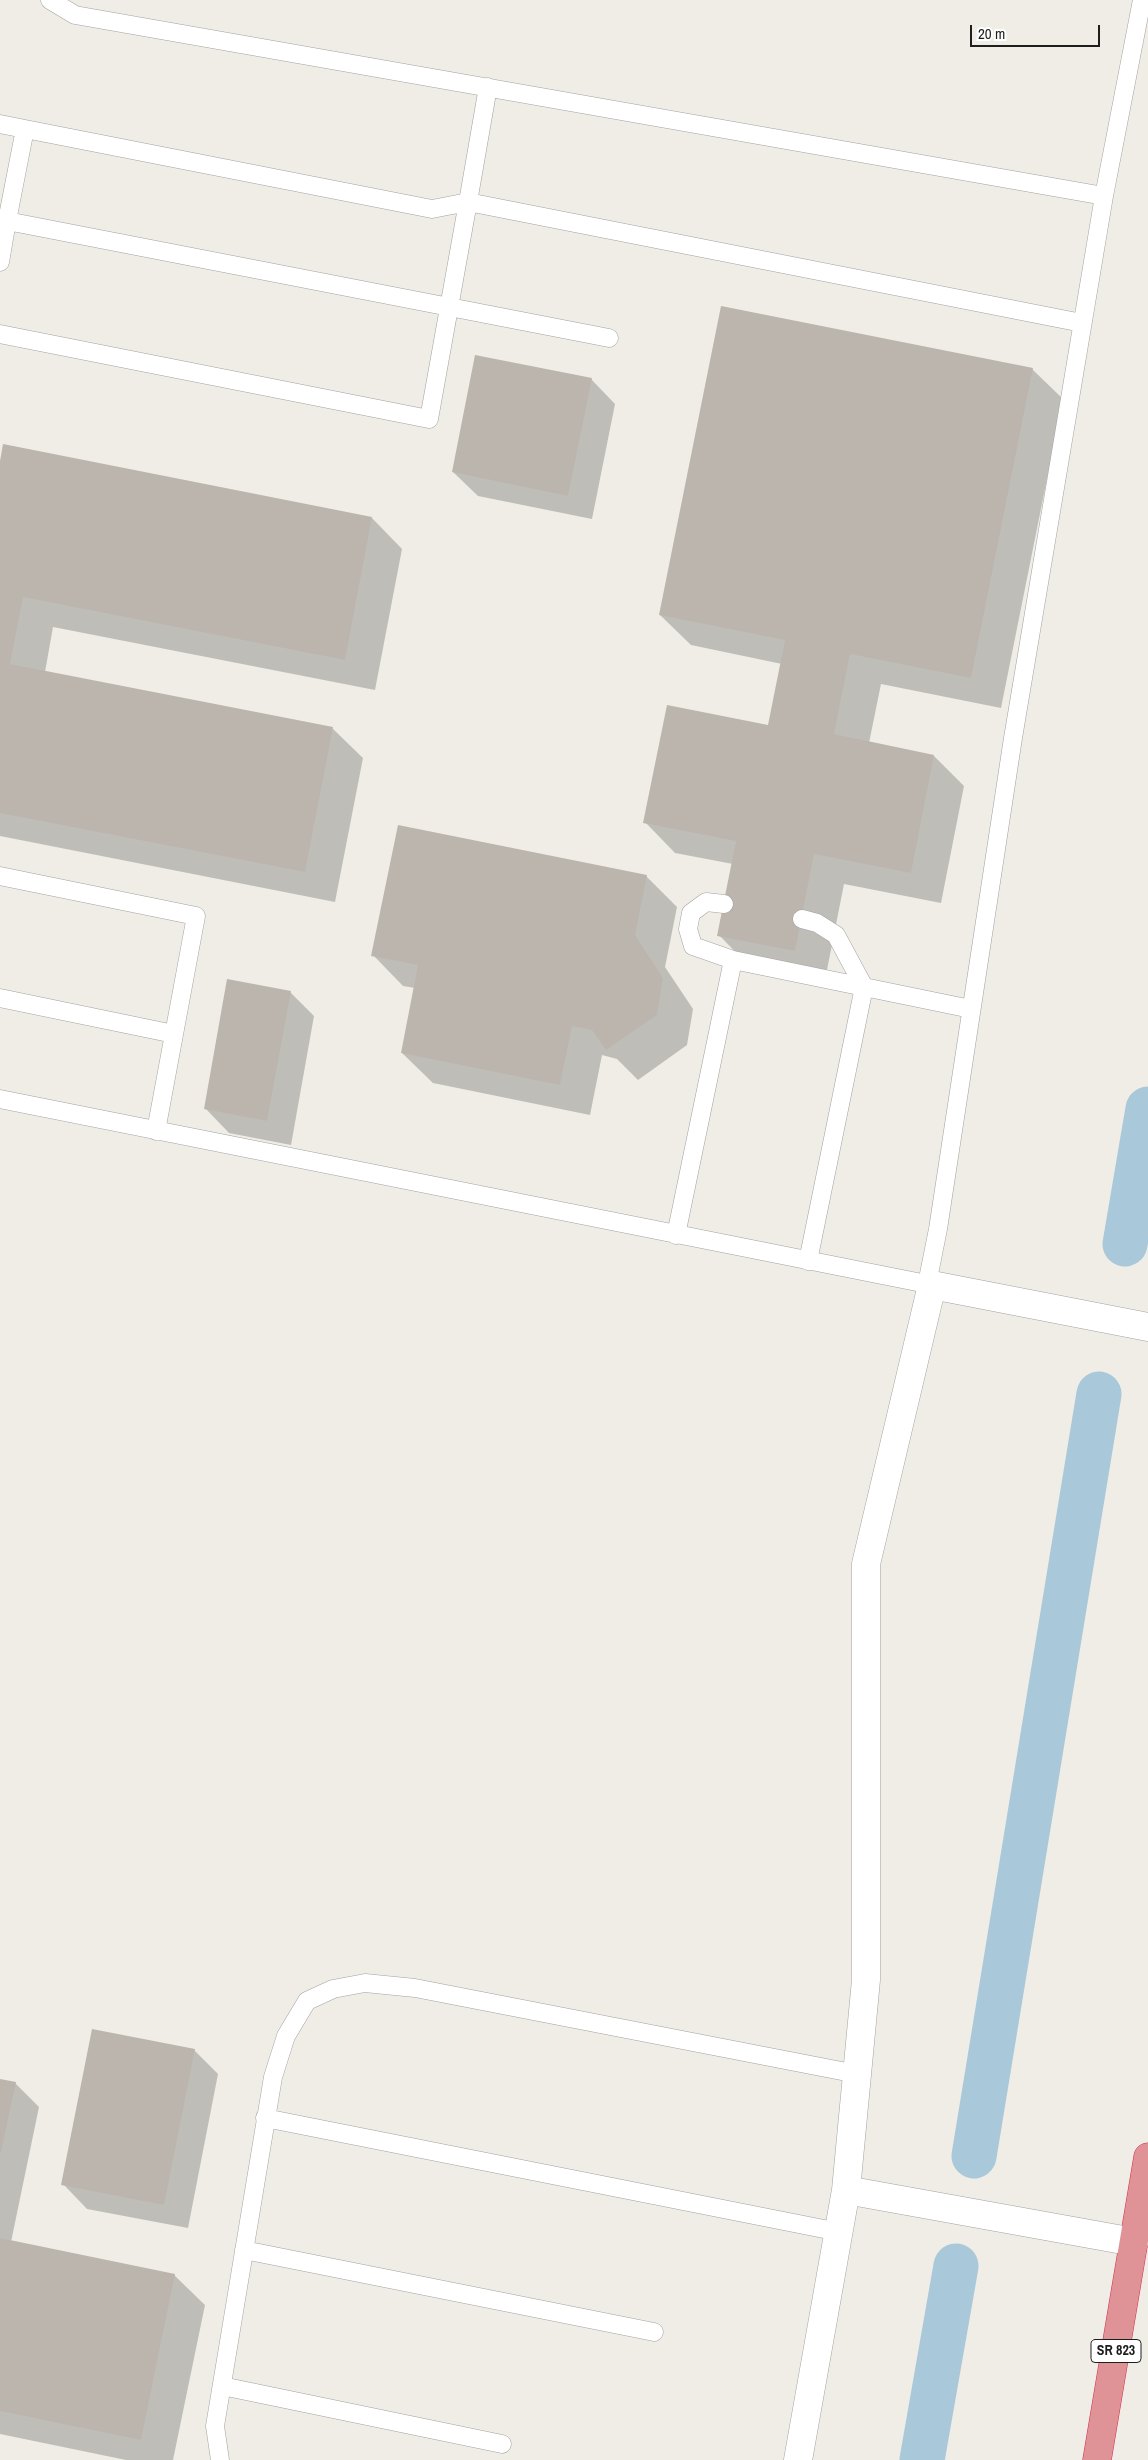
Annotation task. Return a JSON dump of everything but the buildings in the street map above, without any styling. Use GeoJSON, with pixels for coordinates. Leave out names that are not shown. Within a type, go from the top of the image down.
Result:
{"type":"FeatureCollection","features":[{"type":"Feature","properties":{"kind":"highway","name":"SR 823"},"geometry":{"type":"LineString","coordinates":[[1097,2460],[1148,2157]]}},
{"type":"Feature","properties":{"kind":"street"},"geometry":{"type":"LineString","coordinates":[[798,2460],[846,2190],[866,1980],[866,1564],[929,1284],[1148,1327]]}},
{"type":"Feature","properties":{"kind":"street"},"geometry":{"type":"LineString","coordinates":[[846,2190],[1134,2242]]}},
{"type":"Feature","properties":{"kind":"lane"},"geometry":{"type":"LineString","coordinates":[[50,0],[75,15],[1104,196]]}},
{"type":"Feature","properties":{"kind":"lane"},"geometry":{"type":"LineString","coordinates":[[0,1099],[929,1284],[971,1008],[1082,323],[1104,196],[1142,0]]}},
{"type":"Feature","properties":{"kind":"lane"},"geometry":{"type":"LineString","coordinates":[[0,334],[429,419],[488,87]]}},
{"type":"Feature","properties":{"kind":"lane"},"geometry":{"type":"LineString","coordinates":[[0,124],[432,209],[468,202],[1082,323]]}},
{"type":"Feature","properties":{"kind":"lane"},"geometry":{"type":"LineString","coordinates":[[0,262],[25,129]]}},
{"type":"Feature","properties":{"kind":"lane"},"geometry":{"type":"LineString","coordinates":[[7,221],[609,338]]}},
{"type":"Feature","properties":{"kind":"lane"},"geometry":{"type":"LineString","coordinates":[[0,876],[196,916],[156,1131]]}},
{"type":"Feature","properties":{"kind":"lane"},"geometry":{"type":"LineString","coordinates":[[724,904],[706,902],[691,913],[688,929],[693,946],[733,960],[971,1008]]}},
{"type":"Feature","properties":{"kind":"lane"},"geometry":{"type":"LineString","coordinates":[[802,919],[817,923],[836,935],[864,987],[808,1261]]}},
{"type":"Feature","properties":{"kind":"lane"},"geometry":{"type":"LineString","coordinates":[[676,1234],[733,960]]}},
{"type":"Feature","properties":{"kind":"lane"},"geometry":{"type":"LineString","coordinates":[[0,998],[174,1034]]}},
{"type":"Feature","properties":{"kind":"lane"},"geometry":{"type":"LineString","coordinates":[[220,2460],[216,2426],[265,2118],[273,2078],[286,2036],[308,2000],[333,1989],[365,1983],[415,1988],[857,2074]]}},
{"type":"Feature","properties":{"kind":"lane"},"geometry":{"type":"LineString","coordinates":[[265,2118],[839,2232]]}},
{"type":"Feature","properties":{"kind":"lane"},"geometry":{"type":"LineString","coordinates":[[244,2250],[654,2332]]}},
{"type":"Feature","properties":{"kind":"lane"},"geometry":{"type":"LineString","coordinates":[[222,2386],[502,2444]]}},
{"type":"Feature","properties":{"kind":"waterway"},"geometry":{"type":"LineString","coordinates":[[1125,1244],[1148,1109]]}},
{"type":"Feature","properties":{"kind":"waterway"},"geometry":{"type":"LineString","coordinates":[[974,2156],[1099,1394]]}},
{"type":"Feature","properties":{"kind":"waterway"},"geometry":{"type":"LineString","coordinates":[[922,2460],[956,2266]]}}]}
